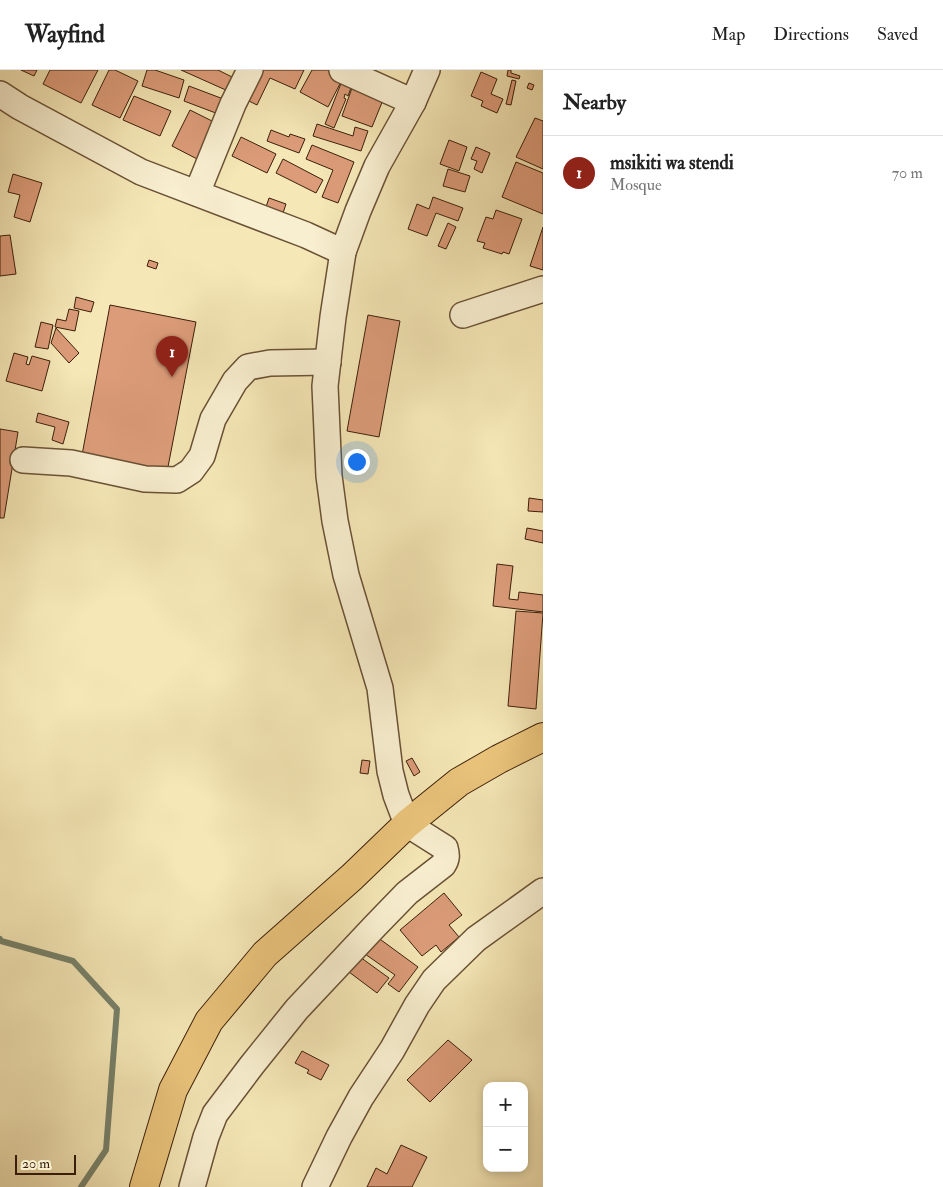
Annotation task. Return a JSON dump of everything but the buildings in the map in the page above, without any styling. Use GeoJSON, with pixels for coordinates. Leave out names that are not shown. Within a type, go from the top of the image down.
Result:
{"type":"FeatureCollection","features":[{"type":"Feature","properties":{"kind":"main road"},"geometry":{"type":"LineString","coordinates":[[144,1187],[173,1090],[209,1021],[265,954],[352,878],[407,824],[459,782],[543,737]]}},
{"type":"Feature","properties":{"kind":"street"},"geometry":{"type":"LineString","coordinates":[[197,193],[250,70]]}},
{"type":"Feature","properties":{"kind":"street"},"geometry":{"type":"LineString","coordinates":[[342,70],[413,102]]}},
{"type":"Feature","properties":{"kind":"street"},"geometry":{"type":"LineString","coordinates":[[192,1187],[206,1137],[215,1114],[252,1064],[296,1008],[407,893],[443,865],[446,860],[445,848],[407,824],[396,795],[390,771],[380,688],[346,575],[335,521],[327,440],[325,386],[343,252],[377,166],[413,102],[427,70]]}},
{"type":"Feature","properties":{"kind":"street"},"geometry":{"type":"LineString","coordinates":[[0,94],[20,107],[141,172],[306,235],[343,252]]}},
{"type":"Feature","properties":{"kind":"street"},"geometry":{"type":"LineString","coordinates":[[463,316],[543,289]]}},
{"type":"Feature","properties":{"kind":"street"},"geometry":{"type":"LineString","coordinates":[[23,460],[72,463],[145,479],[177,480],[191,471],[202,456],[213,419],[235,381],[248,367],[270,363],[328,362]]}},
{"type":"Feature","properties":{"kind":"street"},"geometry":{"type":"LineString","coordinates":[[315,1187],[361,1097],[434,980],[476,939],[543,891]]}},
{"type":"Feature","properties":{"kind":"waterway"},"geometry":{"type":"LineString","coordinates":[[0,939],[1,941],[73,961],[117,1009],[106,1150],[81,1187]]}},
{"type":"Feature","properties":{"kind":"place","name":"msikiti wa stendi"},"geometry":{"type":"Point","coordinates":[172,377]}}]}
